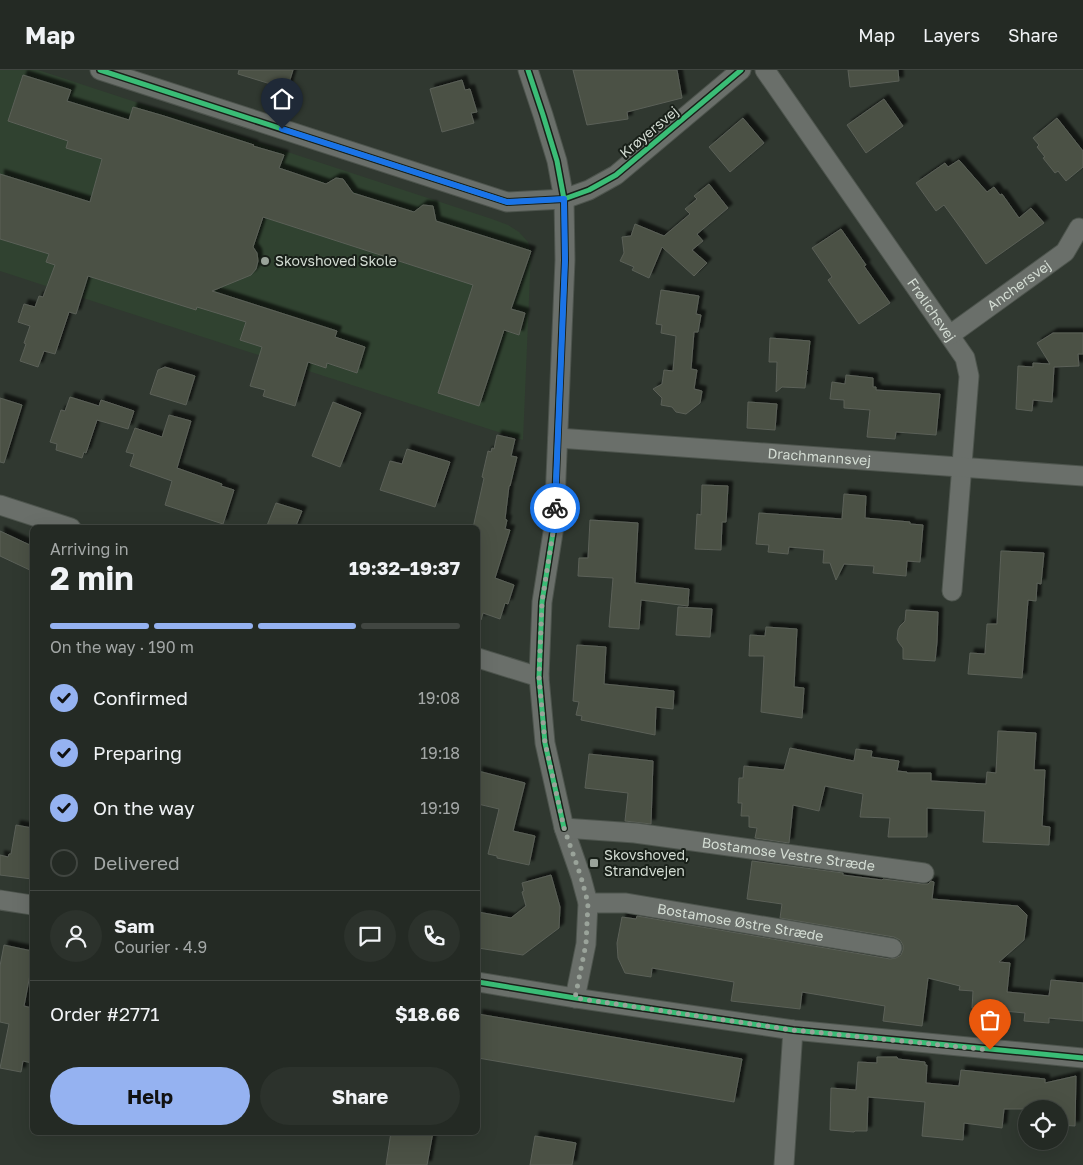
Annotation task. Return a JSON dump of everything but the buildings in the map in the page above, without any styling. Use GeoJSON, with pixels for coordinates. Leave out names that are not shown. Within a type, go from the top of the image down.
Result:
{"type":"FeatureCollection","features":[{"type":"Feature","properties":{"kind":"street","name":"Krøyersvej"},"geometry":{"type":"LineString","coordinates":[[100,70],[507,202],[564,199],[589,190],[616,175],[741,70]]}},
{"type":"Feature","properties":{"kind":"street"},"geometry":{"type":"LineString","coordinates":[[528,70],[557,161],[564,199],[565,260],[554,526],[542,602],[539,677],[545,743],[564,828],[588,903],[586,944],[575,998]]}},
{"type":"Feature","properties":{"kind":"street","name":"Frølichsvej"},"geometry":{"type":"LineString","coordinates":[[765,70],[965,358],[969,376],[952,591]]}},
{"type":"Feature","properties":{"kind":"street","name":"Anchersvej"},"geometry":{"type":"LineString","coordinates":[[950,335],[1065,252],[1079,228]]}},
{"type":"Feature","properties":{"kind":"street","name":"Drachmannsvej"},"geometry":{"type":"LineString","coordinates":[[558,438],[1083,476]]}},
{"type":"Feature","properties":{"kind":"street"},"geometry":{"type":"LineString","coordinates":[[0,505],[62,525]]}},
{"type":"Feature","properties":{"kind":"street"},"geometry":{"type":"LineString","coordinates":[[480,659],[539,677]]}},
{"type":"Feature","properties":{"kind":"street","name":"Bostamose Vestre Stræde"},"geometry":{"type":"LineString","coordinates":[[564,828],[635,833],[924,873]]}},
{"type":"Feature","properties":{"kind":"street"},"geometry":{"type":"LineString","coordinates":[[0,900],[30,905]]}},
{"type":"Feature","properties":{"kind":"street","name":"Bostamose Østre Stræde"},"geometry":{"type":"LineString","coordinates":[[588,903],[626,903],[892,948]]}},
{"type":"Feature","properties":{"kind":"street"},"geometry":{"type":"LineString","coordinates":[[480,982],[793,1030],[1083,1058]]}},
{"type":"Feature","properties":{"kind":"street"},"geometry":{"type":"LineString","coordinates":[[784,1165],[793,1030]]}},
{"type":"Feature","properties":{"kind":"shaded area","name":"Skovshoved Skole"},"geometry":{"type":"Polygon","coordinates":[[[0,70],[38,70],[492,219],[508,225],[519,232],[528,242],[531,251],[523,440],[0,271],[0,70]]]}},
{"type":"Feature","properties":{"kind":"cycle path"},"geometry":{"type":"LineString","coordinates":[[100,70],[507,202],[564,199],[589,190],[616,175],[741,70]]}},
{"type":"Feature","properties":{"kind":"cycle path"},"geometry":{"type":"LineString","coordinates":[[528,70],[557,161],[564,199],[565,260],[554,526],[542,602],[539,677],[545,743],[564,828]]}},
{"type":"Feature","properties":{"kind":"cycle path"},"geometry":{"type":"LineString","coordinates":[[480,982],[793,1030],[1083,1058]]}},
{"type":"Feature","properties":{"kind":"way so far"},"geometry":{"type":"LineString","coordinates":[[555,508],[542,602],[539,677],[545,743],[564,828],[588,903],[586,944],[575,998],[793,1030],[990,1050]]}},
{"type":"Feature","properties":{"kind":"place","name":"Skovshoved Skole"},"geometry":{"type":"Point","coordinates":[265,261]}},
{"type":"Feature","properties":{"kind":"place","name":"Skovshoved, Strandvejen"},"geometry":{"type":"Point","coordinates":[594,863]}},
{"type":"Feature","properties":{"kind":"route"},"geometry":{"type":"LineString","coordinates":[[282,129],[507,202],[564,199],[565,260],[555,508]]}}]}
